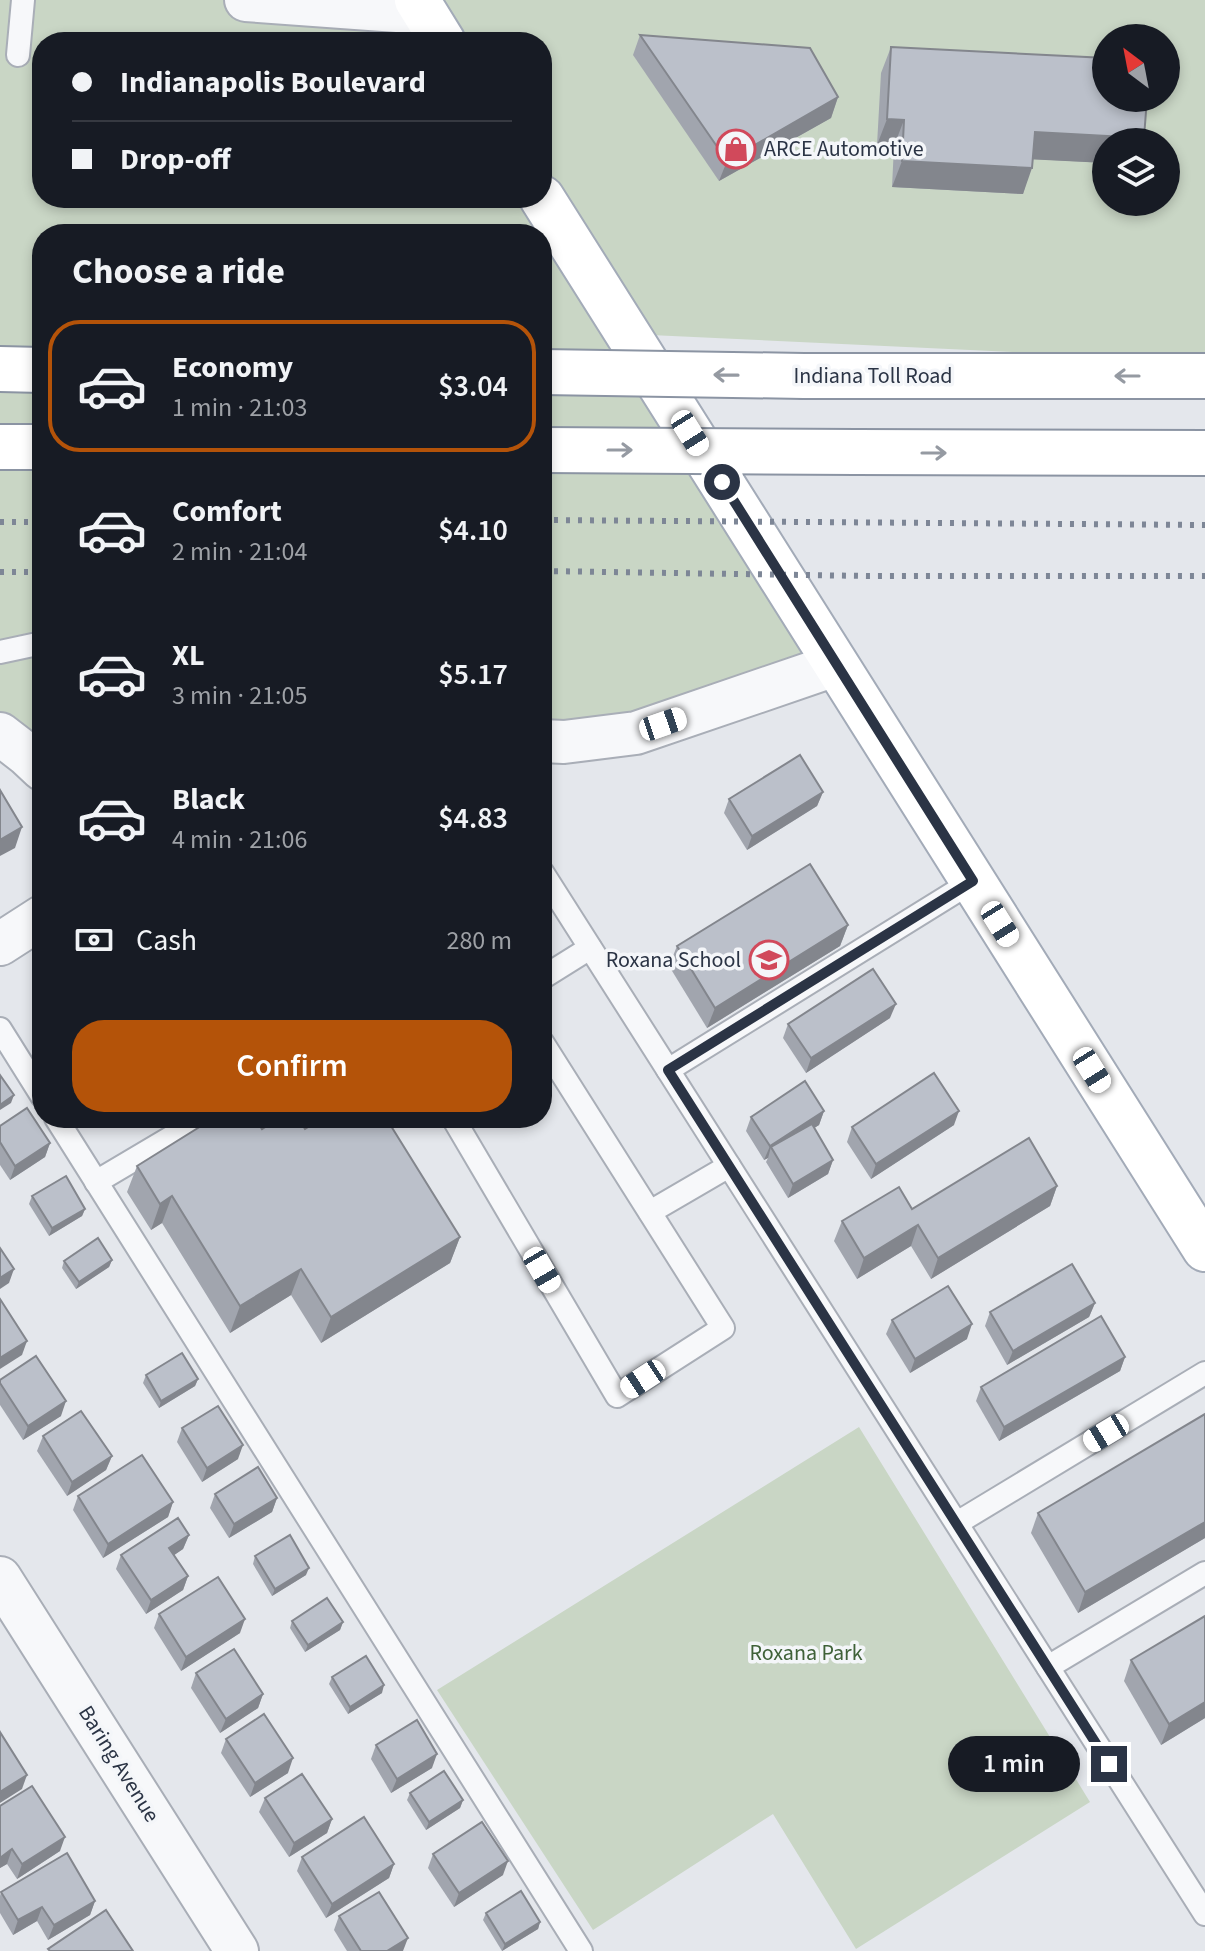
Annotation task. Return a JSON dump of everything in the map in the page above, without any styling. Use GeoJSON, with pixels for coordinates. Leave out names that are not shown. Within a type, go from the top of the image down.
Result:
{"type":"FeatureCollection","features":[{"type":"Feature","properties":{"kind":"main road"},"geometry":{"type":"LineString","coordinates":[[548,208],[835,665],[1200,1231]]}},
{"type":"Feature","properties":{"kind":"main road"},"geometry":{"type":"LineString","coordinates":[[0,369],[32,370]]}},
{"type":"Feature","properties":{"kind":"main road","name":"Indiana Toll Road"},"geometry":{"type":"LineString","coordinates":[[552,372],[1205,376]]}},
{"type":"Feature","properties":{"kind":"main road"},"geometry":{"type":"LineString","coordinates":[[0,447],[32,447]]}},
{"type":"Feature","properties":{"kind":"main road"},"geometry":{"type":"LineString","coordinates":[[552,450],[1205,453]]}},
{"type":"Feature","properties":{"kind":"street"},"geometry":{"type":"LineString","coordinates":[[246,0],[428,18]]}},
{"type":"Feature","properties":{"kind":"street"},"geometry":{"type":"LineString","coordinates":[[552,741],[636,733],[835,665]]}},
{"type":"Feature","properties":{"kind":"street"},"geometry":{"type":"LineString","coordinates":[[0,732],[32,731]]}},
{"type":"Feature","properties":{"kind":"street"},"geometry":{"type":"LineString","coordinates":[[0,732],[32,760]]}},
{"type":"Feature","properties":{"kind":"street"},"geometry":{"type":"LineString","coordinates":[[0,944],[32,923]]}},
{"type":"Feature","properties":{"kind":"street","name":"Baring Avenue"},"geometry":{"type":"LineString","coordinates":[[0,1578],[237,1951]]}},
{"type":"Feature","properties":{"kind":"lane"},"geometry":{"type":"LineString","coordinates":[[18,55],[23,0]]}},
{"type":"Feature","properties":{"kind":"lane"},"geometry":{"type":"LineString","coordinates":[[0,652],[32,645]]}},
{"type":"Feature","properties":{"kind":"lane"},"geometry":{"type":"LineString","coordinates":[[668,1070],[973,881]]}},
{"type":"Feature","properties":{"kind":"lane"},"geometry":{"type":"LineString","coordinates":[[552,888],[1205,1914]]}},
{"type":"Feature","properties":{"kind":"lane"},"geometry":{"type":"LineString","coordinates":[[552,972],[590,948]]}},
{"type":"Feature","properties":{"kind":"lane"},"geometry":{"type":"LineString","coordinates":[[0,1029],[32,1080]]}},
{"type":"Feature","properties":{"kind":"lane"},"geometry":{"type":"LineString","coordinates":[[459,1128],[617,1396],[723,1328],[552,1058]]}},
{"type":"Feature","properties":{"kind":"lane"},"geometry":{"type":"LineString","coordinates":[[62,1128],[581,1951]]}},
{"type":"Feature","properties":{"kind":"lane"},"geometry":{"type":"LineString","coordinates":[[96,1182],[187,1128]]}},
{"type":"Feature","properties":{"kind":"lane"},"geometry":{"type":"LineString","coordinates":[[650,1212],[729,1166]]}},
{"type":"Feature","properties":{"kind":"lane"},"geometry":{"type":"LineString","coordinates":[[957,1523],[1205,1373]]}},
{"type":"Feature","properties":{"kind":"lane"},"geometry":{"type":"LineString","coordinates":[[1048,1667],[1205,1573]]}},
{"type":"Feature","properties":{"kind":"green space"},"geometry":{"type":"Polygon","coordinates":[[[0,0],[1205,0],[1205,361],[629,334],[835,665],[552,738],[552,224],[32,224],[32,731],[0,730],[0,0]]]}},
{"type":"Feature","properties":{"kind":"green space","name":"Roxana Park"},"geometry":{"type":"Polygon","coordinates":[[[859,1427],[1090,1802],[856,1949],[773,1814],[593,1930],[437,1690],[859,1427]]]}},
{"type":"Feature","properties":{"kind":"building","name":"ARCE Automotive"},"geometry":{"type":"Polygon","coordinates":[[[640,35],[810,48],[838,97],[727,161],[640,35]]]}},
{"type":"Feature","properties":{"kind":"building"},"geometry":{"type":"Polygon","coordinates":[[[891,47],[1092,57],[1092,112],[1146,112],[1145,128],[1092,128],[1092,135],[1035,132],[1032,168],[902,161],[904,120],[887,119],[891,47]]]}},
{"type":"Feature","properties":{"kind":"building"},"geometry":{"type":"Polygon","coordinates":[[[800,755],[823,792],[752,836],[729,799],[800,755]]]}},
{"type":"Feature","properties":{"kind":"building"},"geometry":{"type":"Polygon","coordinates":[[[0,790],[22,827],[0,840],[0,790]]]}},
{"type":"Feature","properties":{"kind":"building"},"geometry":{"type":"Polygon","coordinates":[[[810,864],[848,925],[715,1008],[677,946],[810,864]]]}},
{"type":"Feature","properties":{"kind":"building"},"geometry":{"type":"Polygon","coordinates":[[[873,969],[896,1004],[811,1058],[788,1024],[873,969]]]}},
{"type":"Feature","properties":{"kind":"building"},"geometry":{"type":"Polygon","coordinates":[[[934,1073],[959,1111],[876,1164],[852,1127],[934,1073]]]}},
{"type":"Feature","properties":{"kind":"building"},"geometry":{"type":"Polygon","coordinates":[[[0,1075],[14,1095],[0,1105],[0,1075]]]}},
{"type":"Feature","properties":{"kind":"building"},"geometry":{"type":"Polygon","coordinates":[[[805,1081],[824,1111],[770,1146],[751,1117],[805,1081]]]}},
{"type":"Feature","properties":{"kind":"building"},"geometry":{"type":"Polygon","coordinates":[[[27,1108],[32,1116],[32,1128],[40,1128],[50,1143],[15,1166],[0,1142],[0,1126],[27,1108]]]}},
{"type":"Feature","properties":{"kind":"building"},"geometry":{"type":"Polygon","coordinates":[[[812,1124],[833,1160],[793,1184],[771,1147],[812,1124]]]}},
{"type":"Feature","properties":{"kind":"building"},"geometry":{"type":"Polygon","coordinates":[[[198,1128],[392,1128],[460,1237],[331,1317],[301,1269],[240,1306],[172,1196],[160,1204],[137,1166],[198,1128]]]}},
{"type":"Feature","properties":{"kind":"building"},"geometry":{"type":"Polygon","coordinates":[[[1029,1138],[1057,1186],[938,1258],[918,1225],[864,1258],[842,1221],[899,1187],[912,1209],[1029,1138]]]}},
{"type":"Feature","properties":{"kind":"building"},"geometry":{"type":"Polygon","coordinates":[[[66,1176],[85,1209],[52,1228],[32,1196],[66,1176]]]}},
{"type":"Feature","properties":{"kind":"building"},"geometry":{"type":"Polygon","coordinates":[[[98,1238],[112,1260],[79,1282],[64,1261],[98,1238]]]}},
{"type":"Feature","properties":{"kind":"building"},"geometry":{"type":"Polygon","coordinates":[[[0,1248],[14,1269],[0,1278],[0,1248]]]}},
{"type":"Feature","properties":{"kind":"building"},"geometry":{"type":"Polygon","coordinates":[[[1072,1264],[1095,1303],[1013,1351],[990,1312],[1072,1264]]]}},
{"type":"Feature","properties":{"kind":"building"},"geometry":{"type":"Polygon","coordinates":[[[948,1286],[972,1324],[915,1359],[892,1320],[948,1286]]]}},
{"type":"Feature","properties":{"kind":"building"},"geometry":{"type":"Polygon","coordinates":[[[0,1299],[27,1341],[0,1358],[0,1299]]]}},
{"type":"Feature","properties":{"kind":"building"},"geometry":{"type":"Polygon","coordinates":[[[1101,1316],[1125,1357],[1004,1427],[981,1387],[1101,1316]]]}},
{"type":"Feature","properties":{"kind":"building"},"geometry":{"type":"Polygon","coordinates":[[[182,1353],[198,1379],[161,1401],[146,1375],[182,1353]]]}},
{"type":"Feature","properties":{"kind":"building"},"geometry":{"type":"Polygon","coordinates":[[[36,1356],[66,1401],[28,1426],[0,1380],[36,1356]]]}},
{"type":"Feature","properties":{"kind":"building"},"geometry":{"type":"Polygon","coordinates":[[[218,1406],[243,1445],[207,1468],[182,1428],[218,1406]]]}},
{"type":"Feature","properties":{"kind":"building"},"geometry":{"type":"Polygon","coordinates":[[[81,1411],[112,1456],[72,1482],[43,1436],[81,1411]]]}},
{"type":"Feature","properties":{"kind":"building"},"geometry":{"type":"Polygon","coordinates":[[[1205,1414],[1205,1522],[1085,1592],[1038,1513],[1205,1414]]]}},
{"type":"Feature","properties":{"kind":"building"},"geometry":{"type":"Polygon","coordinates":[[[142,1455],[173,1502],[108,1544],[78,1496],[142,1455]]]}},
{"type":"Feature","properties":{"kind":"building"},"geometry":{"type":"Polygon","coordinates":[[[258,1467],[277,1498],[234,1524],[215,1494],[258,1467]]]}},
{"type":"Feature","properties":{"kind":"building"},"geometry":{"type":"Polygon","coordinates":[[[178,1518],[189,1535],[169,1548],[188,1576],[151,1600],[121,1555],[178,1518]]]}},
{"type":"Feature","properties":{"kind":"building"},"geometry":{"type":"Polygon","coordinates":[[[290,1535],[309,1568],[275,1589],[255,1556],[290,1535]]]}},
{"type":"Feature","properties":{"kind":"building"},"geometry":{"type":"Polygon","coordinates":[[[218,1577],[245,1619],[186,1657],[159,1614],[218,1577]]]}},
{"type":"Feature","properties":{"kind":"building"},"geometry":{"type":"Polygon","coordinates":[[[327,1598],[343,1622],[308,1645],[292,1621],[327,1598]]]}},
{"type":"Feature","properties":{"kind":"building"},"geometry":{"type":"Polygon","coordinates":[[[1205,1616],[1205,1702],[1169,1724],[1131,1660],[1205,1616]]]}},
{"type":"Feature","properties":{"kind":"building"},"geometry":{"type":"Polygon","coordinates":[[[234,1649],[263,1694],[226,1719],[196,1673],[234,1649]]]}},
{"type":"Feature","properties":{"kind":"building"},"geometry":{"type":"Polygon","coordinates":[[[366,1656],[384,1685],[350,1707],[332,1677],[366,1656]]]}},
{"type":"Feature","properties":{"kind":"building"},"geometry":{"type":"Polygon","coordinates":[[[264,1714],[293,1758],[255,1783],[226,1739],[264,1714]]]}},
{"type":"Feature","properties":{"kind":"building"},"geometry":{"type":"Polygon","coordinates":[[[417,1720],[437,1754],[397,1779],[376,1745],[417,1720]]]}},
{"type":"Feature","properties":{"kind":"building"},"geometry":{"type":"Polygon","coordinates":[[[0,1732],[27,1775],[0,1792],[0,1732]]]}},
{"type":"Feature","properties":{"kind":"building"},"geometry":{"type":"Polygon","coordinates":[[[444,1771],[463,1800],[429,1822],[410,1793],[444,1771]]]}},
{"type":"Feature","properties":{"kind":"building"},"geometry":{"type":"Polygon","coordinates":[[[302,1774],[332,1819],[294,1843],[265,1798],[302,1774]]]}},
{"type":"Feature","properties":{"kind":"building"},"geometry":{"type":"Polygon","coordinates":[[[32,1786],[65,1837],[22,1864],[12,1849],[0,1858],[0,1806],[32,1786]]]}},
{"type":"Feature","properties":{"kind":"building"},"geometry":{"type":"Polygon","coordinates":[[[364,1817],[394,1864],[332,1904],[302,1857],[364,1817]]]}},
{"type":"Feature","properties":{"kind":"building"},"geometry":{"type":"Polygon","coordinates":[[[482,1822],[508,1861],[459,1893],[433,1854],[482,1822]]]}},
{"type":"Feature","properties":{"kind":"building"},"geometry":{"type":"Polygon","coordinates":[[[67,1853],[95,1901],[54,1925],[42,1907],[18,1920],[1,1892],[67,1853]]]}},
{"type":"Feature","properties":{"kind":"building"},"geometry":{"type":"Polygon","coordinates":[[[521,1891],[540,1922],[505,1944],[486,1913],[521,1891]]]}},
{"type":"Feature","properties":{"kind":"building"},"geometry":{"type":"Polygon","coordinates":[[[379,1892],[408,1938],[387,1951],[361,1951],[339,1916],[379,1892]]]}},
{"type":"Feature","properties":{"kind":"building"},"geometry":{"type":"Polygon","coordinates":[[[106,1910],[133,1951],[48,1949],[106,1910]]]}},
{"type":"Feature","properties":{"kind":"railway"},"geometry":{"type":"LineString","coordinates":[[552,520],[1205,525]]}},
{"type":"Feature","properties":{"kind":"railway"},"geometry":{"type":"LineString","coordinates":[[0,522],[32,522]]}},
{"type":"Feature","properties":{"kind":"railway"},"geometry":{"type":"LineString","coordinates":[[552,571],[869,576],[1205,576]]}},
{"type":"Feature","properties":{"kind":"railway"},"geometry":{"type":"LineString","coordinates":[[0,572],[32,572]]}},
{"type":"Feature","properties":{"kind":"place","name":"ARCE Automotive"},"geometry":{"type":"Point","coordinates":[736,149]}},
{"type":"Feature","properties":{"kind":"place","name":"Roxana School"},"geometry":{"type":"Point","coordinates":[769,960]}},
{"type":"Feature","properties":{"kind":"route"},"geometry":{"type":"LineString","coordinates":[[722,482],[973,881],[668,1070],[1109,1764]]}}]}
